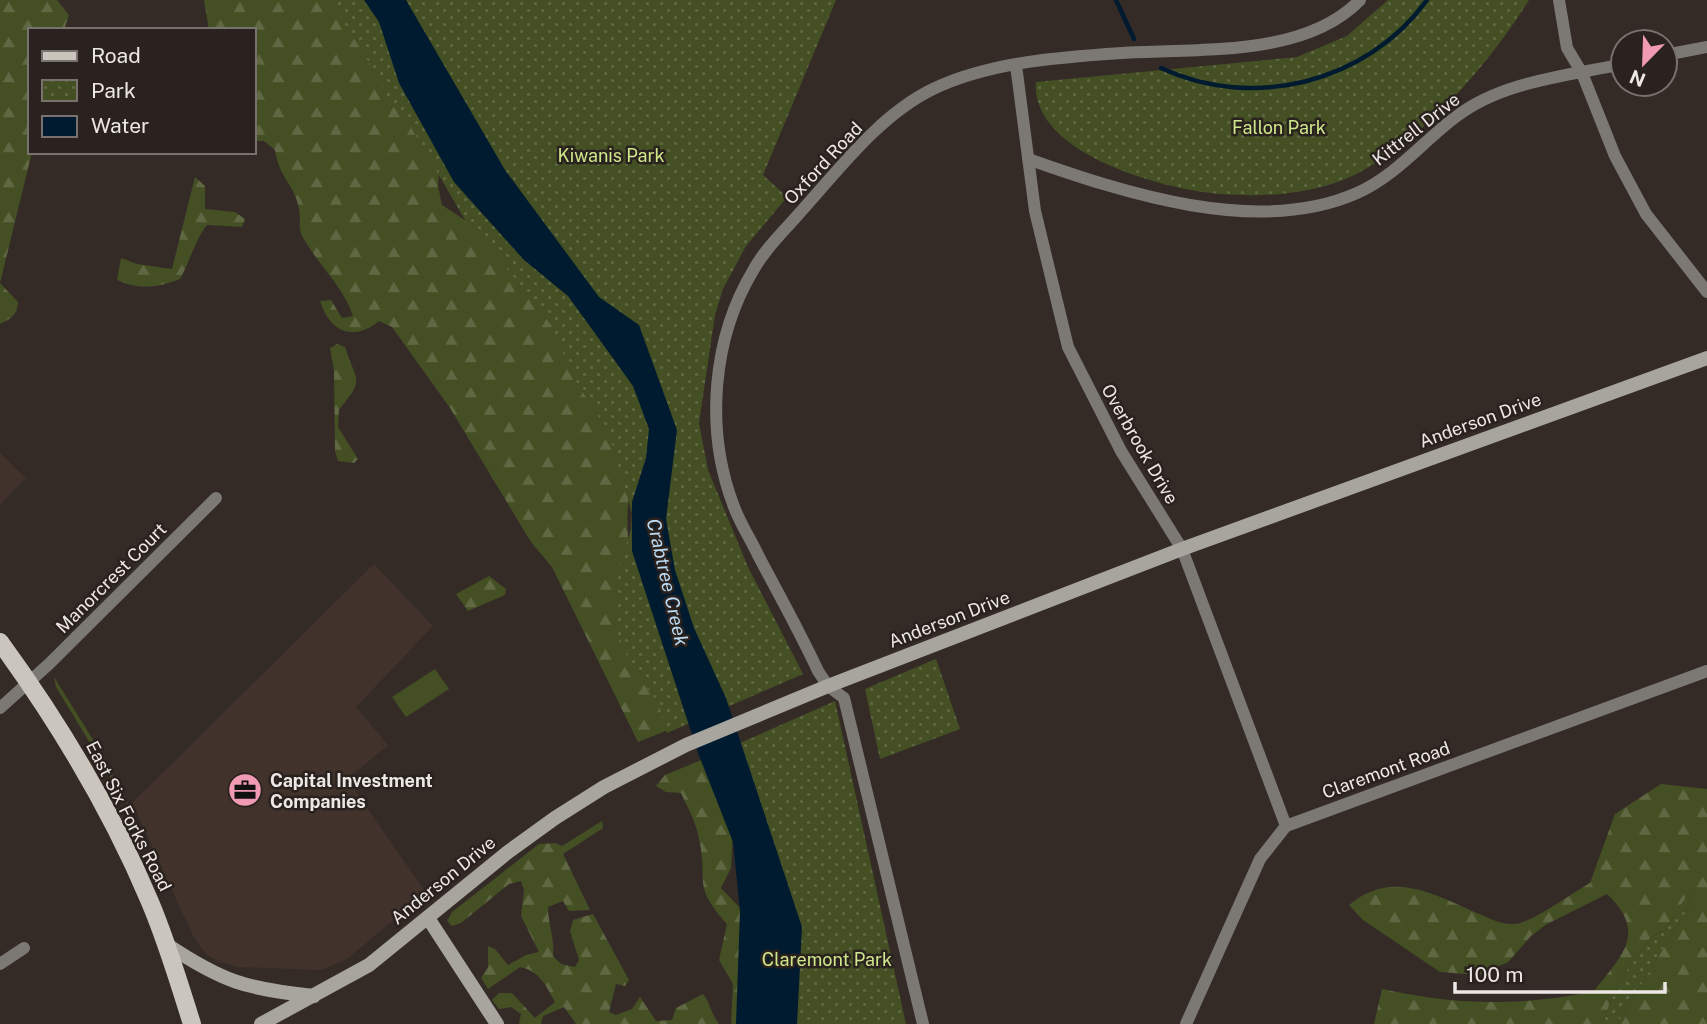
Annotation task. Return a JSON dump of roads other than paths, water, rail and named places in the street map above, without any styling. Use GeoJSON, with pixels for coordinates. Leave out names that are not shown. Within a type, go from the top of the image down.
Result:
{"type":"FeatureCollection","features":[{"type":"Feature","properties":{"kind":"main road","name":"East Six Forks Road"},"geometry":{"type":"LineString","coordinates":[[0,642],[30,683],[79,761],[119,834],[166,944],[192,1024]]}},
{"type":"Feature","properties":{"kind":"street","name":"Oxford Road"},"geometry":{"type":"LineString","coordinates":[[828,686],[734,507],[719,461],[716,409],[726,339],[738,301],[765,251],[887,121],[932,89],[969,76],[1016,65],[1119,53],[1237,47],[1293,38],[1324,28],[1360,0]]}},
{"type":"Feature","properties":{"kind":"street"},"geometry":{"type":"LineString","coordinates":[[1559,0],[1567,48],[1582,73],[1615,156],[1646,214],[1707,292]]}},
{"type":"Feature","properties":{"kind":"street"},"geometry":{"type":"LineString","coordinates":[[1679,52],[1707,47]]}},
{"type":"Feature","properties":{"kind":"street","name":"Overbrook Drive"},"geometry":{"type":"LineString","coordinates":[[1016,65],[1028,159],[1051,287],[1068,347],[1121,451],[1182,549],[1286,826]]}},
{"type":"Feature","properties":{"kind":"street","name":"Kittrell Drive"},"geometry":{"type":"LineString","coordinates":[[1028,159],[1157,199],[1225,210],[1305,210],[1358,193],[1402,165],[1457,116],[1496,93],[1609,67]]}},
{"type":"Feature","properties":{"kind":"street","name":"Anderson Drive"},"geometry":{"type":"LineString","coordinates":[[261,1024],[369,965],[508,852],[555,818],[604,787],[668,754],[828,686],[1182,549],[1707,358]]}},
{"type":"Feature","properties":{"kind":"street","name":"Manorcrest Court"},"geometry":{"type":"LineString","coordinates":[[30,683],[216,498]]}},
{"type":"Feature","properties":{"kind":"street","name":"Claremont Road"},"geometry":{"type":"LineString","coordinates":[[1286,826],[1707,671]]}},
{"type":"Feature","properties":{"kind":"street"},"geometry":{"type":"LineString","coordinates":[[0,708],[30,683]]}},
{"type":"Feature","properties":{"kind":"street"},"geometry":{"type":"LineString","coordinates":[[828,686],[845,698],[923,1024]]}},
{"type":"Feature","properties":{"kind":"street"},"geometry":{"type":"LineString","coordinates":[[1186,1024],[1260,859],[1286,826]]}},
{"type":"Feature","properties":{"kind":"street"},"geometry":{"type":"LineString","coordinates":[[428,918],[496,1024]]}},
{"type":"Feature","properties":{"kind":"street"},"geometry":{"type":"LineString","coordinates":[[166,944],[226,980],[260,989],[314,996]]}},
{"type":"Feature","properties":{"kind":"street"},"geometry":{"type":"LineString","coordinates":[[0,964],[24,948]]}},
{"type":"Feature","properties":{"kind":"water","name":"Crabtree Creek"},"geometry":{"type":"Polygon","coordinates":[[[364,0],[406,0],[505,170],[599,297],[639,325],[677,430],[666,519],[675,570],[694,628],[726,698],[802,927],[797,1024],[736,1024],[740,911],[733,842],[698,753],[632,551],[632,502],[646,458],[649,429],[633,386],[568,296],[524,260],[454,182],[399,83],[379,22],[364,0]]]}},
{"type":"Feature","properties":{"kind":"waterway"},"geometry":{"type":"LineString","coordinates":[[1116,0],[1134,39]]}},
{"type":"Feature","properties":{"kind":"waterway"},"geometry":{"type":"LineString","coordinates":[[1161,68],[1196,81],[1233,87],[1270,87],[1306,81],[1341,69],[1373,52],[1402,29],[1427,0]]}},
{"type":"Feature","properties":{"kind":"place","name":"Capital Investment Companies"},"geometry":{"type":"Point","coordinates":[245,790]}},
{"type":"Feature","properties":{"kind":"park label","name":"Fallon Park"},"geometry":{"type":"Point","coordinates":[1279,127]}},
{"type":"Feature","properties":{"kind":"park label","name":"Kiwanis Park"},"geometry":{"type":"Point","coordinates":[611,155]}},
{"type":"Feature","properties":{"kind":"park label","name":"Claremont Park"},"geometry":{"type":"Point","coordinates":[827,959]}}]}
